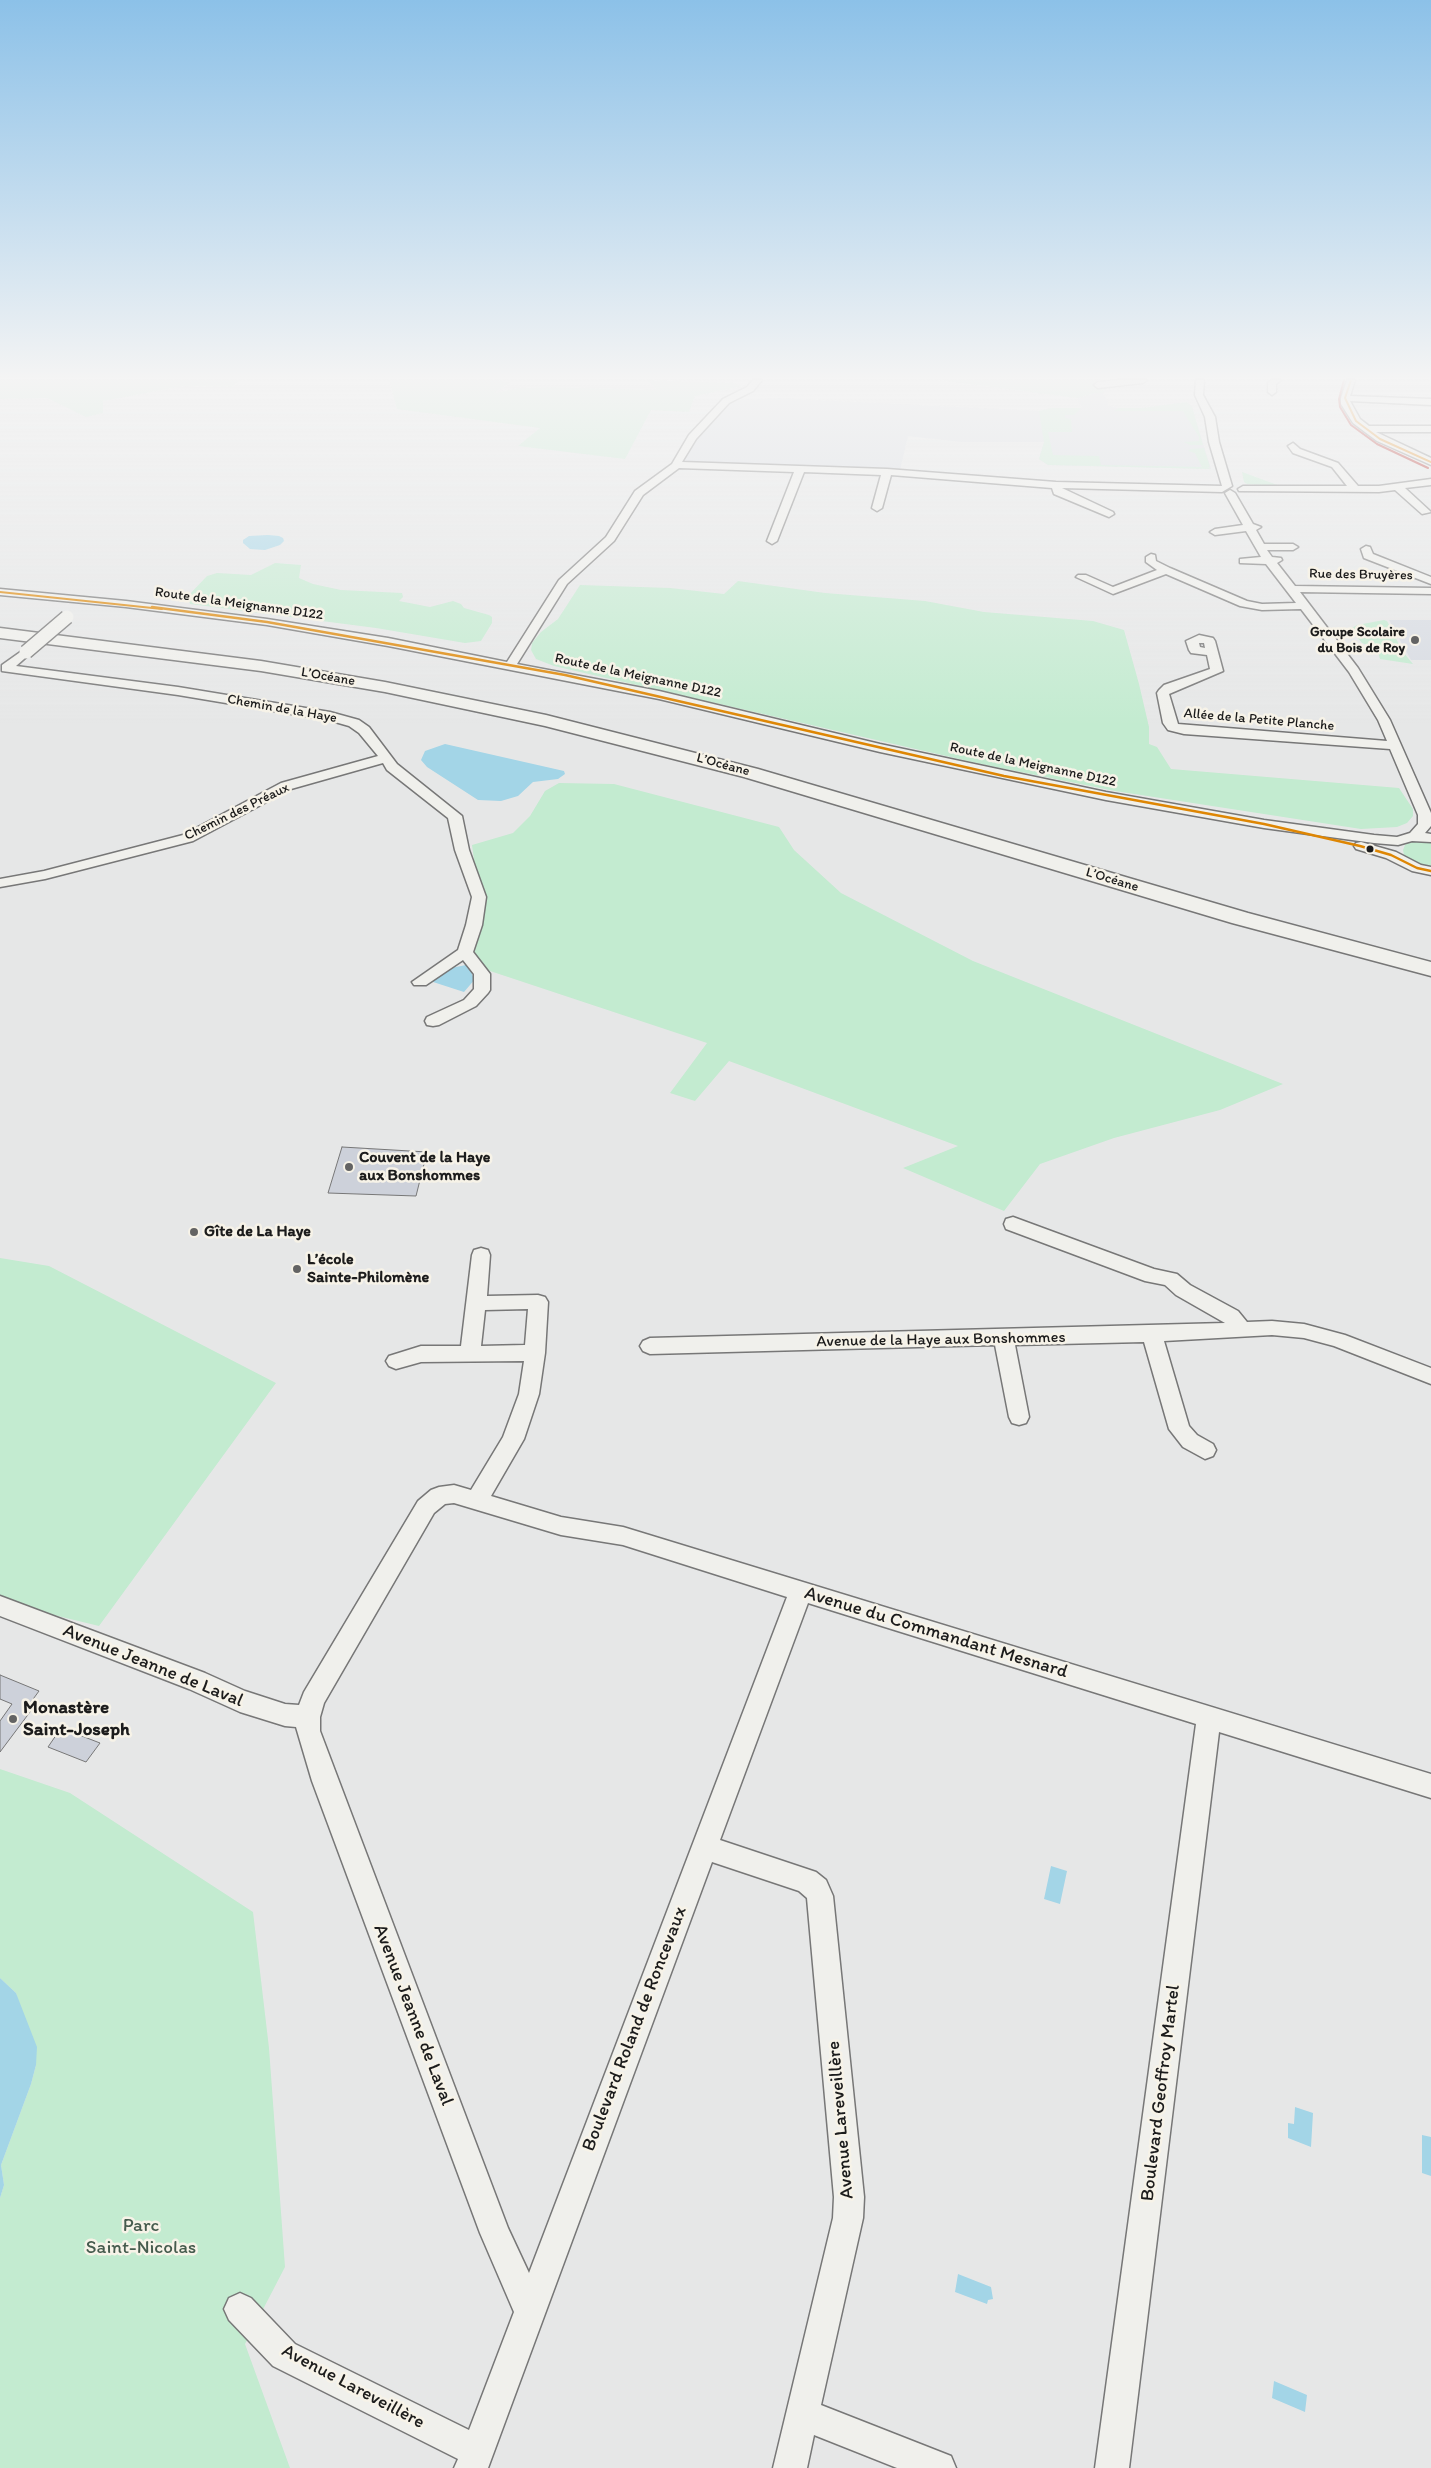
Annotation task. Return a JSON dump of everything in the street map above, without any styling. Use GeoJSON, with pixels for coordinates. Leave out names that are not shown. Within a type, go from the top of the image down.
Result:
{"type":"FeatureCollection","features":[{"type":"Feature","properties":{"kind":"highway","name":"L’Océane"},"geometry":{"type":"LineString","coordinates":[[0,626],[130,640],[301,665],[453,693],[579,720],[796,776],[1218,901],[1431,958]]}},
{"type":"Feature","properties":{"kind":"highway","name":"L’Océane"},"geometry":{"type":"LineString","coordinates":[[0,633],[163,652],[287,670],[394,689],[556,723],[751,773],[1231,915],[1431,969]]}},
{"type":"Feature","properties":{"kind":"street"},"geometry":{"type":"LineString","coordinates":[[511,664],[563,582],[610,539],[638,495]]}},
{"type":"Feature","properties":{"kind":"street"},"geometry":{"type":"LineString","coordinates":[[772,541],[790,495]]}},
{"type":"Feature","properties":{"kind":"street"},"geometry":{"type":"LineString","coordinates":[[876,508],[880,495]]}},
{"type":"Feature","properties":{"kind":"street"},"geometry":{"type":"LineString","coordinates":[[1065,495],[1109,514]]}},
{"type":"Feature","properties":{"kind":"street"},"geometry":{"type":"LineString","coordinates":[[1236,495],[1264,547],[1304,606],[1363,683],[1396,746],[1414,793],[1425,815],[1425,825],[1414,837]]}},
{"type":"Feature","properties":{"kind":"street"},"geometry":{"type":"LineString","coordinates":[[1407,495],[1426,512]]}},
{"type":"Feature","properties":{"kind":"street"},"geometry":{"type":"LineString","coordinates":[[1216,532],[1252,527]]}},
{"type":"Feature","properties":{"kind":"street"},"geometry":{"type":"LineString","coordinates":[[1264,547],[1293,547]]}},
{"type":"Feature","properties":{"kind":"street"},"geometry":{"type":"LineString","coordinates":[[1366,549],[1368,556],[1431,581]]}},
{"type":"Feature","properties":{"kind":"street"},"geometry":{"type":"LineString","coordinates":[[1150,557],[1151,562],[1166,570],[1244,604],[1262,607],[1304,606]]}},
{"type":"Feature","properties":{"kind":"street"},"geometry":{"type":"LineString","coordinates":[[1244,561],[1273,560]]}},
{"type":"Feature","properties":{"kind":"street"},"geometry":{"type":"LineString","coordinates":[[1082,577],[1113,591],[1166,570]]}},
{"type":"Feature","properties":{"kind":"street"},"geometry":{"type":"LineString","coordinates":[[1294,589],[1350,651],[1376,688],[1406,747],[1431,804]]}},
{"type":"Feature","properties":{"kind":"street","name":"Rue des Bruyères"},"geometry":{"type":"LineString","coordinates":[[1294,589],[1431,591]]}},
{"type":"Feature","properties":{"kind":"street","name":"Route de la Meignanne D122"},"geometry":{"type":"LineString","coordinates":[[0,592],[87,600],[267,622],[511,664],[659,695],[1004,776],[1264,824]]}},
{"type":"Feature","properties":{"kind":"street","name":"Chemin de la Haye"},"geometry":{"type":"LineString","coordinates":[[2,670],[87,600]]}},
{"type":"Feature","properties":{"kind":"street","name":"Allée de la Petite Planche"},"geometry":{"type":"LineString","coordinates":[[1212,652],[1217,670],[1168,688],[1164,693],[1170,723],[1173,727],[1184,730],[1396,746]]}},
{"type":"Feature","properties":{"kind":"street","name":"Chemin de la Haye"},"geometry":{"type":"LineString","coordinates":[[2,670],[178,691],[330,716],[354,723],[364,730],[392,767],[455,816],[462,850],[479,897],[474,925],[465,952]]}},
{"type":"Feature","properties":{"kind":"street","name":"Chemin des Préaux"},"geometry":{"type":"LineString","coordinates":[[0,882],[45,875],[188,838],[286,786],[386,758]]}},
{"type":"Feature","properties":{"kind":"street"},"geometry":{"type":"LineString","coordinates":[[1264,824],[1398,841],[1414,837],[1431,838]]}},
{"type":"Feature","properties":{"kind":"street"},"geometry":{"type":"LineString","coordinates":[[1264,824],[1360,846],[1398,858],[1413,867],[1431,871]]}},
{"type":"Feature","properties":{"kind":"street"},"geometry":{"type":"LineString","coordinates":[[1398,841],[1394,849],[1398,858]]}},
{"type":"Feature","properties":{"kind":"street"},"geometry":{"type":"LineString","coordinates":[[420,982],[465,952],[482,974],[482,990],[470,1003],[433,1021]]}},
{"type":"Feature","properties":{"kind":"street"},"geometry":{"type":"LineString","coordinates":[[1014,1224],[1152,1276],[1170,1279],[1183,1290],[1230,1316],[1241,1328],[1304,1331],[1338,1340],[1431,1376]]}},
{"type":"Feature","properties":{"kind":"street"},"geometry":{"type":"LineString","coordinates":[[470,1353],[481,1255]]}},
{"type":"Feature","properties":{"kind":"street"},"geometry":{"type":"LineString","coordinates":[[476,1303],[538,1302],[537,1345],[529,1394],[513,1439],[476,1501]]}},
{"type":"Feature","properties":{"kind":"street","name":"Avenue de la Haye aux Bonshommes"},"geometry":{"type":"LineString","coordinates":[[650,1346],[1152,1334],[1241,1328]]}},
{"type":"Feature","properties":{"kind":"street"},"geometry":{"type":"LineString","coordinates":[[1152,1334],[1180,1429],[1190,1441],[1205,1450]]}},
{"type":"Feature","properties":{"kind":"street"},"geometry":{"type":"LineString","coordinates":[[1004,1338],[1018,1417]]}},
{"type":"Feature","properties":{"kind":"street"},"geometry":{"type":"LineString","coordinates":[[396,1361],[421,1354],[535,1353]]}},
{"type":"Feature","properties":{"kind":"street","name":"Avenue du Commandant Mesnard"},"geometry":{"type":"LineString","coordinates":[[439,1496],[454,1494],[561,1526],[623,1536],[1431,1786]]}},
{"type":"Feature","properties":{"kind":"street","name":"Avenue Jeanne de Laval"},"geometry":{"type":"LineString","coordinates":[[439,1496],[426,1507],[313,1700],[308,1717],[310,1740],[495,2233],[529,2310]]}},
{"type":"Feature","properties":{"kind":"street","name":"Boulevard Roland de Roncevaux"},"geometry":{"type":"LineString","coordinates":[[474,2460],[801,1591]]}},
{"type":"Feature","properties":{"kind":"street","name":"Avenue Jeanne de Laval"},"geometry":{"type":"LineString","coordinates":[[0,1606],[197,1681],[240,1701],[278,1714],[308,1717]]}},
{"type":"Feature","properties":{"kind":"street","name":"Boulevard Geoffroy Martel"},"geometry":{"type":"LineString","coordinates":[[1112,2468],[1209,1717]]}},
{"type":"Feature","properties":{"kind":"street","name":"Avenue Lareveillère"},"geometry":{"type":"LineString","coordinates":[[704,1847],[807,1880],[817,1889],[820,1896],[849,2197],[848,2218],[790,2468]]}},
{"type":"Feature","properties":{"kind":"street","name":"Avenue Lareveillère"},"geometry":{"type":"LineString","coordinates":[[240,2309],[284,2355],[474,2460]]}},
{"type":"Feature","properties":{"kind":"street"},"geometry":{"type":"LineString","coordinates":[[803,2414],[939,2468]]}},
{"type":"Feature","properties":{"kind":"shaded area","name":"Groupe Scolaire du Bois de Roy"},"geometry":{"type":"Polygon","coordinates":[[[1389,620],[1431,620],[1431,660],[1411,660],[1389,620]]]}},
{"type":"Feature","properties":{"kind":"green space"},"geometry":{"type":"Polygon","coordinates":[[[275,563],[301,565],[299,578],[313,584],[341,590],[402,593],[403,597],[399,601],[430,607],[453,601],[461,604],[464,608],[489,615],[492,617],[492,623],[481,641],[465,643],[376,628],[190,604],[188,596],[207,576],[217,573],[251,575],[275,563]]]}},
{"type":"Feature","properties":{"kind":"green space"},"geometry":{"type":"Polygon","coordinates":[[[738,581],[825,593],[925,601],[984,612],[1093,621],[1124,630],[1149,727],[1149,744],[1157,747],[1171,769],[1399,788],[1413,809],[1413,816],[1407,823],[1397,827],[1361,829],[1115,791],[981,764],[554,666],[536,659],[531,650],[532,643],[541,632],[558,619],[580,585],[670,588],[724,594],[738,581]]]}},
{"type":"Feature","properties":{"kind":"green space"},"geometry":{"type":"Polygon","coordinates":[[[1387,621],[1403,652],[1413,664],[1380,659],[1377,649],[1362,643],[1350,629],[1357,625],[1387,621]]]}},
{"type":"Feature","properties":{"kind":"green space"},"geometry":{"type":"Polygon","coordinates":[[[559,783],[614,784],[779,827],[794,850],[841,893],[973,961],[1283,1084],[1220,1110],[1114,1138],[1040,1164],[1004,1211],[903,1168],[958,1146],[729,1061],[695,1101],[670,1093],[707,1043],[487,970],[465,952],[479,897],[472,845],[513,833],[530,816],[545,791],[559,783]]]}},
{"type":"Feature","properties":{"kind":"green space"},"geometry":{"type":"Polygon","coordinates":[[[1412,841],[1431,841],[1431,867],[1420,865],[1404,855],[1405,845],[1412,841]]]}},
{"type":"Feature","properties":{"kind":"green space"},"geometry":{"type":"Polygon","coordinates":[[[0,1258],[49,1266],[276,1383],[99,1626],[0,1602],[0,1258]]]}},
{"type":"Feature","properties":{"kind":"green space","name":"Parc Saint-Nicolas"},"geometry":{"type":"Polygon","coordinates":[[[0,1769],[70,1793],[253,1912],[269,2048],[285,2267],[245,2344],[290,2468],[0,2468],[0,2198],[4,2185],[1,2165],[31,2084],[36,2065],[16,1993],[0,1978],[0,1769]]]}},
{"type":"Feature","properties":{"kind":"water"},"geometry":{"type":"Polygon","coordinates":[[[249,536],[279,536],[284,541],[280,545],[265,550],[250,549],[243,543],[243,540],[249,536]]]}},
{"type":"Feature","properties":{"kind":"water"},"geometry":{"type":"Polygon","coordinates":[[[445,744],[564,771],[565,774],[558,779],[533,782],[518,796],[501,801],[478,800],[427,767],[421,760],[425,751],[445,744]]]}},
{"type":"Feature","properties":{"kind":"water"},"geometry":{"type":"Polygon","coordinates":[[[471,964],[472,975],[476,978],[464,992],[430,981],[441,970],[471,964]]]}},
{"type":"Feature","properties":{"kind":"water"},"geometry":{"type":"Polygon","coordinates":[[[1051,1866],[1067,1871],[1060,1904],[1044,1899],[1051,1866]]]}},
{"type":"Feature","properties":{"kind":"water"},"geometry":{"type":"Polygon","coordinates":[[[0,1978],[16,1993],[37,2047],[36,2065],[31,2084],[1,2165],[4,2185],[0,2198],[0,1978]]]}},
{"type":"Feature","properties":{"kind":"water"},"geometry":{"type":"Polygon","coordinates":[[[1295,2107],[1313,2113],[1311,2147],[1288,2138],[1288,2123],[1294,2124],[1295,2107]]]}},
{"type":"Feature","properties":{"kind":"water"},"geometry":{"type":"Polygon","coordinates":[[[1422,2135],[1431,2137],[1431,2176],[1422,2173],[1422,2135]]]}},
{"type":"Feature","properties":{"kind":"water"},"geometry":{"type":"Polygon","coordinates":[[[958,2274],[991,2287],[993,2299],[988,2300],[987,2304],[955,2292],[958,2274]]]}},
{"type":"Feature","properties":{"kind":"water"},"geometry":{"type":"Polygon","coordinates":[[[1274,2381],[1307,2395],[1305,2412],[1272,2398],[1274,2381]]]}},
{"type":"Feature","properties":{"kind":"building","name":"Couvent de la Haye aux Bonshommes"},"geometry":{"type":"Polygon","coordinates":[[[342,1147],[427,1152],[416,1196],[328,1193],[342,1147]]]}},
{"type":"Feature","properties":{"kind":"building"},"geometry":{"type":"Polygon","coordinates":[[[0,1675],[39,1691],[31,1702],[36,1704],[0,1752],[0,1721],[12,1704],[0,1699],[0,1675]]]}},
{"type":"Feature","properties":{"kind":"building"},"geometry":{"type":"Polygon","coordinates":[[[61,1728],[100,1743],[86,1762],[48,1747],[61,1728]]]}},
{"type":"Feature","properties":{"kind":"transit line"},"geometry":{"type":"LineString","coordinates":[[0,592],[126,604],[267,622],[565,675],[1004,776],[1264,824],[1360,846],[1391,855],[1417,868],[1431,871]]}},
{"type":"Feature","properties":{"kind":"place","name":"Groupe Scolaire du Bois de Roy"},"geometry":{"type":"Point","coordinates":[1415,640]}},
{"type":"Feature","properties":{"kind":"place","name":"Couvent de la Haye aux Bonshommes"},"geometry":{"type":"Point","coordinates":[349,1167]}},
{"type":"Feature","properties":{"kind":"place","name":"Gîte de La Haye"},"geometry":{"type":"Point","coordinates":[194,1232]}},
{"type":"Feature","properties":{"kind":"place","name":"L’école Sainte-Philomène"},"geometry":{"type":"Point","coordinates":[297,1269]}},
{"type":"Feature","properties":{"kind":"place","name":"Monastère Saint-Joseph"},"geometry":{"type":"Point","coordinates":[13,1719]}}]}
